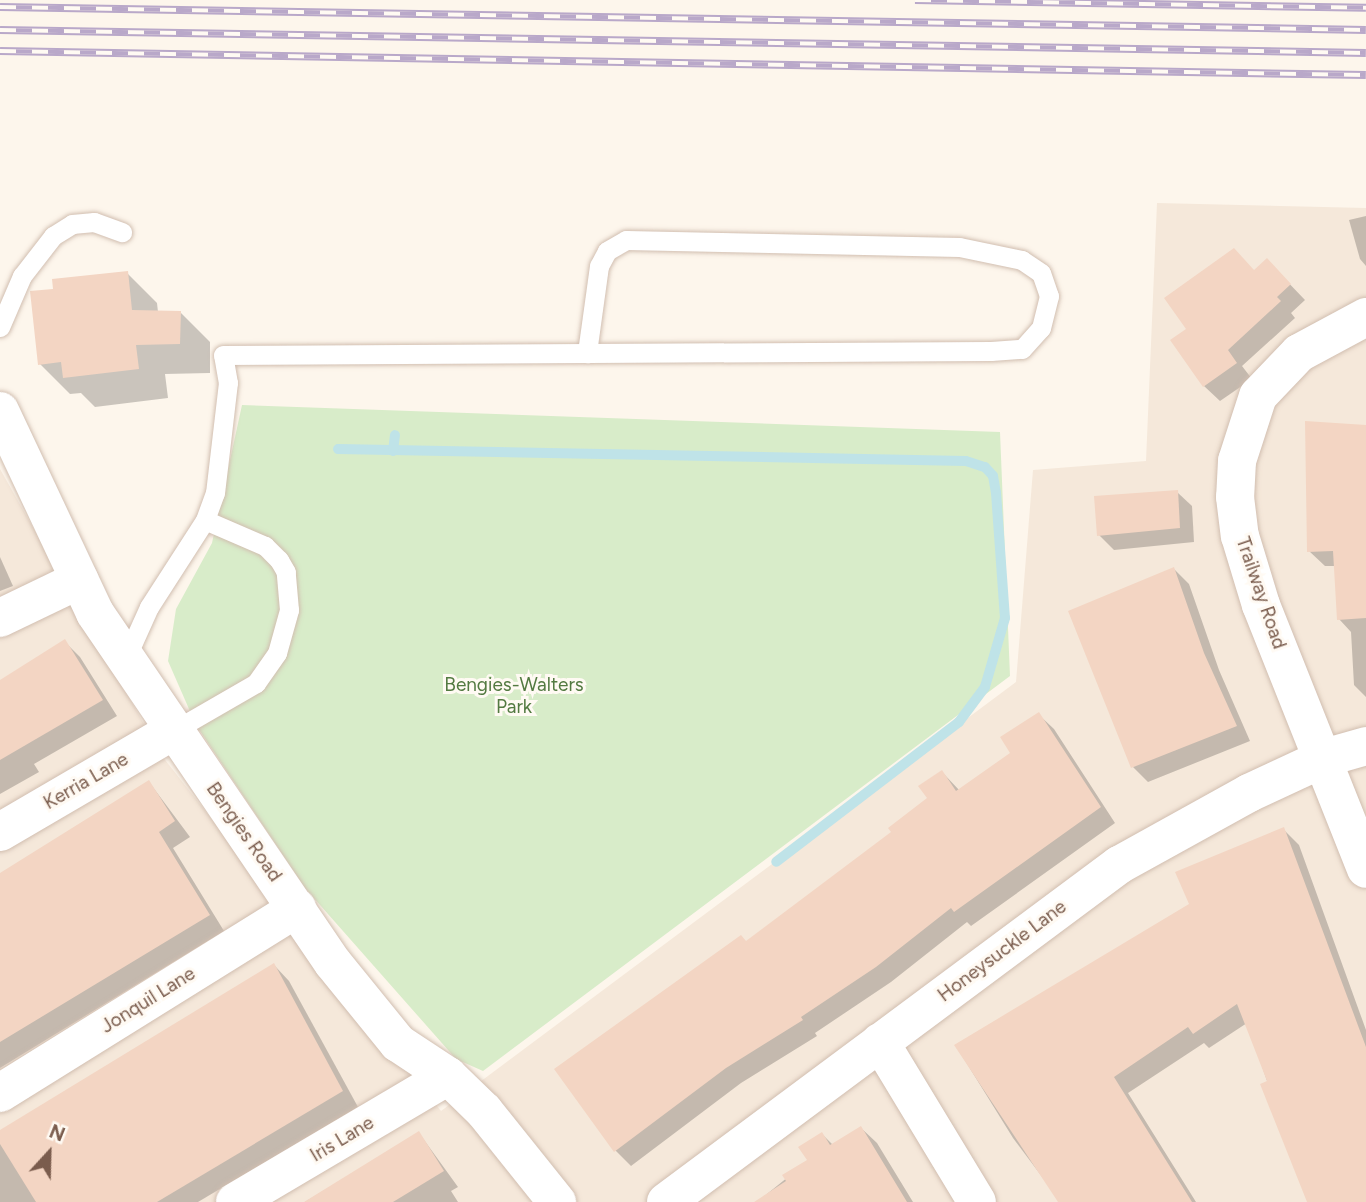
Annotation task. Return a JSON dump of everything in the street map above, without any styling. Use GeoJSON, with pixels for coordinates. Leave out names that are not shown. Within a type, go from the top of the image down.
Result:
{"type":"FeatureCollection","features":[{"type":"Feature","properties":{"kind":"street","name":"Trailway Road"},"geometry":{"type":"LineString","coordinates":[[1365,317],[1317,341],[1275,374],[1258,396],[1237,461],[1240,536],[1261,605],[1366,869]]}},
{"type":"Feature","properties":{"kind":"street","name":"Bengies Road"},"geometry":{"type":"LineString","coordinates":[[0,411],[79,580],[126,658],[173,731],[333,963],[398,1043],[448,1076],[484,1111],[557,1202]]}},
{"type":"Feature","properties":{"kind":"street"},"geometry":{"type":"LineString","coordinates":[[0,618],[79,580]]}},
{"type":"Feature","properties":{"kind":"street","name":"Kerria Lane"},"geometry":{"type":"LineString","coordinates":[[0,832],[173,731]]}},
{"type":"Feature","properties":{"kind":"street","name":"Honeysuckle Lane"},"geometry":{"type":"LineString","coordinates":[[666,1202],[1119,865],[1208,814],[1324,758],[1366,746]]}},
{"type":"Feature","properties":{"kind":"street","name":"Jonquil Lane"},"geometry":{"type":"LineString","coordinates":[[0,1093],[297,908]]}},
{"type":"Feature","properties":{"kind":"street"},"geometry":{"type":"LineString","coordinates":[[880,1042],[977,1202]]}},
{"type":"Feature","properties":{"kind":"street","name":"Iris Lane"},"geometry":{"type":"LineString","coordinates":[[235,1202],[448,1076]]}},
{"type":"Feature","properties":{"kind":"lane"},"geometry":{"type":"LineString","coordinates":[[0,327],[22,276],[53,236],[72,225],[94,222],[122,232]]}},
{"type":"Feature","properties":{"kind":"lane"},"geometry":{"type":"LineString","coordinates":[[126,658],[149,607],[205,520],[215,493],[228,383],[223,355],[587,353],[1023,349],[1041,328],[1049,296],[1041,273],[1022,260],[960,247],[626,240],[607,251],[599,266],[587,353]]}},
{"type":"Feature","properties":{"kind":"lane"},"geometry":{"type":"LineString","coordinates":[[173,731],[256,684],[277,653],[289,610],[286,572],[265,545],[205,520]]}},
{"type":"Feature","properties":{"kind":"shaded area"},"geometry":{"type":"Polygon","coordinates":[[[1157,203],[1366,208],[1366,1202],[0,1202],[0,469],[162,756],[441,1111],[1016,682],[1033,470],[1146,461],[1157,203]]]}},
{"type":"Feature","properties":{"kind":"green space","name":"Bengies-Walters Park"},"geometry":{"type":"Polygon","coordinates":[[[242,405],[1000,432],[1010,676],[483,1071],[456,1059],[305,888],[196,725],[168,661],[176,609],[212,543],[242,405]]]}},
{"type":"Feature","properties":{"kind":"building"},"geometry":{"type":"Polygon","coordinates":[[[1234,248],[1254,270],[1267,258],[1291,284],[1277,297],[1281,301],[1228,350],[1237,363],[1203,387],[1170,340],[1186,329],[1164,298],[1234,248]]]}},
{"type":"Feature","properties":{"kind":"building"},"geometry":{"type":"Polygon","coordinates":[[[128,271],[132,310],[181,311],[180,344],[136,345],[139,369],[63,378],[61,362],[38,365],[30,291],[53,289],[52,279],[128,271]]]}},
{"type":"Feature","properties":{"kind":"building"},"geometry":{"type":"Polygon","coordinates":[[[1305,421],[1366,425],[1366,618],[1337,620],[1333,551],[1307,552],[1305,421]]]}},
{"type":"Feature","properties":{"kind":"building"},"geometry":{"type":"Polygon","coordinates":[[[1178,490],[1180,528],[1097,536],[1094,496],[1178,490]]]}},
{"type":"Feature","properties":{"kind":"building"},"geometry":{"type":"Polygon","coordinates":[[[1174,567],[1204,653],[1237,726],[1131,768],[1068,611],[1174,567]]]}},
{"type":"Feature","properties":{"kind":"building"},"geometry":{"type":"Polygon","coordinates":[[[65,639],[103,700],[0,760],[0,680],[65,639]]]}},
{"type":"Feature","properties":{"kind":"building"},"geometry":{"type":"Polygon","coordinates":[[[1039,712],[1101,807],[954,912],[951,908],[876,967],[801,1017],[803,1020],[726,1068],[614,1152],[554,1069],[741,935],[746,941],[891,832],[888,828],[927,798],[918,786],[942,770],[956,791],[1010,753],[1000,737],[1039,712]]]}},
{"type":"Feature","properties":{"kind":"building"},"geometry":{"type":"Polygon","coordinates":[[[149,780],[175,821],[159,832],[210,915],[0,1042],[0,873],[149,780]]]}},
{"type":"Feature","properties":{"kind":"building"},"geometry":{"type":"Polygon","coordinates":[[[1284,827],[1366,1047],[1366,1202],[1307,1202],[1260,1084],[1267,1081],[1237,1004],[1193,1034],[1188,1027],[1114,1077],[1192,1202],[1058,1202],[954,1045],[1189,904],[1175,872],[1284,827]]]}},
{"type":"Feature","properties":{"kind":"building"},"geometry":{"type":"Polygon","coordinates":[[[274,963],[343,1091],[157,1202],[36,1202],[0,1144],[0,1130],[274,963]]]}},
{"type":"Feature","properties":{"kind":"building"},"geometry":{"type":"Polygon","coordinates":[[[861,1126],[907,1202],[754,1202],[786,1181],[782,1175],[807,1160],[798,1147],[822,1132],[830,1145],[861,1126]]]}},
{"type":"Feature","properties":{"kind":"building"},"geometry":{"type":"Polygon","coordinates":[[[419,1131],[444,1171],[393,1202],[304,1202],[419,1131]]]}},
{"type":"Feature","properties":{"kind":"waterway"},"geometry":{"type":"LineString","coordinates":[[393,451],[395,435]]}},
{"type":"Feature","properties":{"kind":"waterway"},"geometry":{"type":"LineString","coordinates":[[338,449],[966,461],[985,467],[993,476],[996,493],[1005,618],[985,687],[959,722],[776,862]]}},
{"type":"Feature","properties":{"kind":"railway"},"geometry":{"type":"LineString","coordinates":[[915,0],[1366,8]]}},
{"type":"Feature","properties":{"kind":"railway"},"geometry":{"type":"LineString","coordinates":[[0,7],[1366,30]]}},
{"type":"Feature","properties":{"kind":"railway"},"geometry":{"type":"LineString","coordinates":[[0,30],[1366,53]]}},
{"type":"Feature","properties":{"kind":"railway"},"geometry":{"type":"LineString","coordinates":[[0,51],[1366,75]]}}]}
